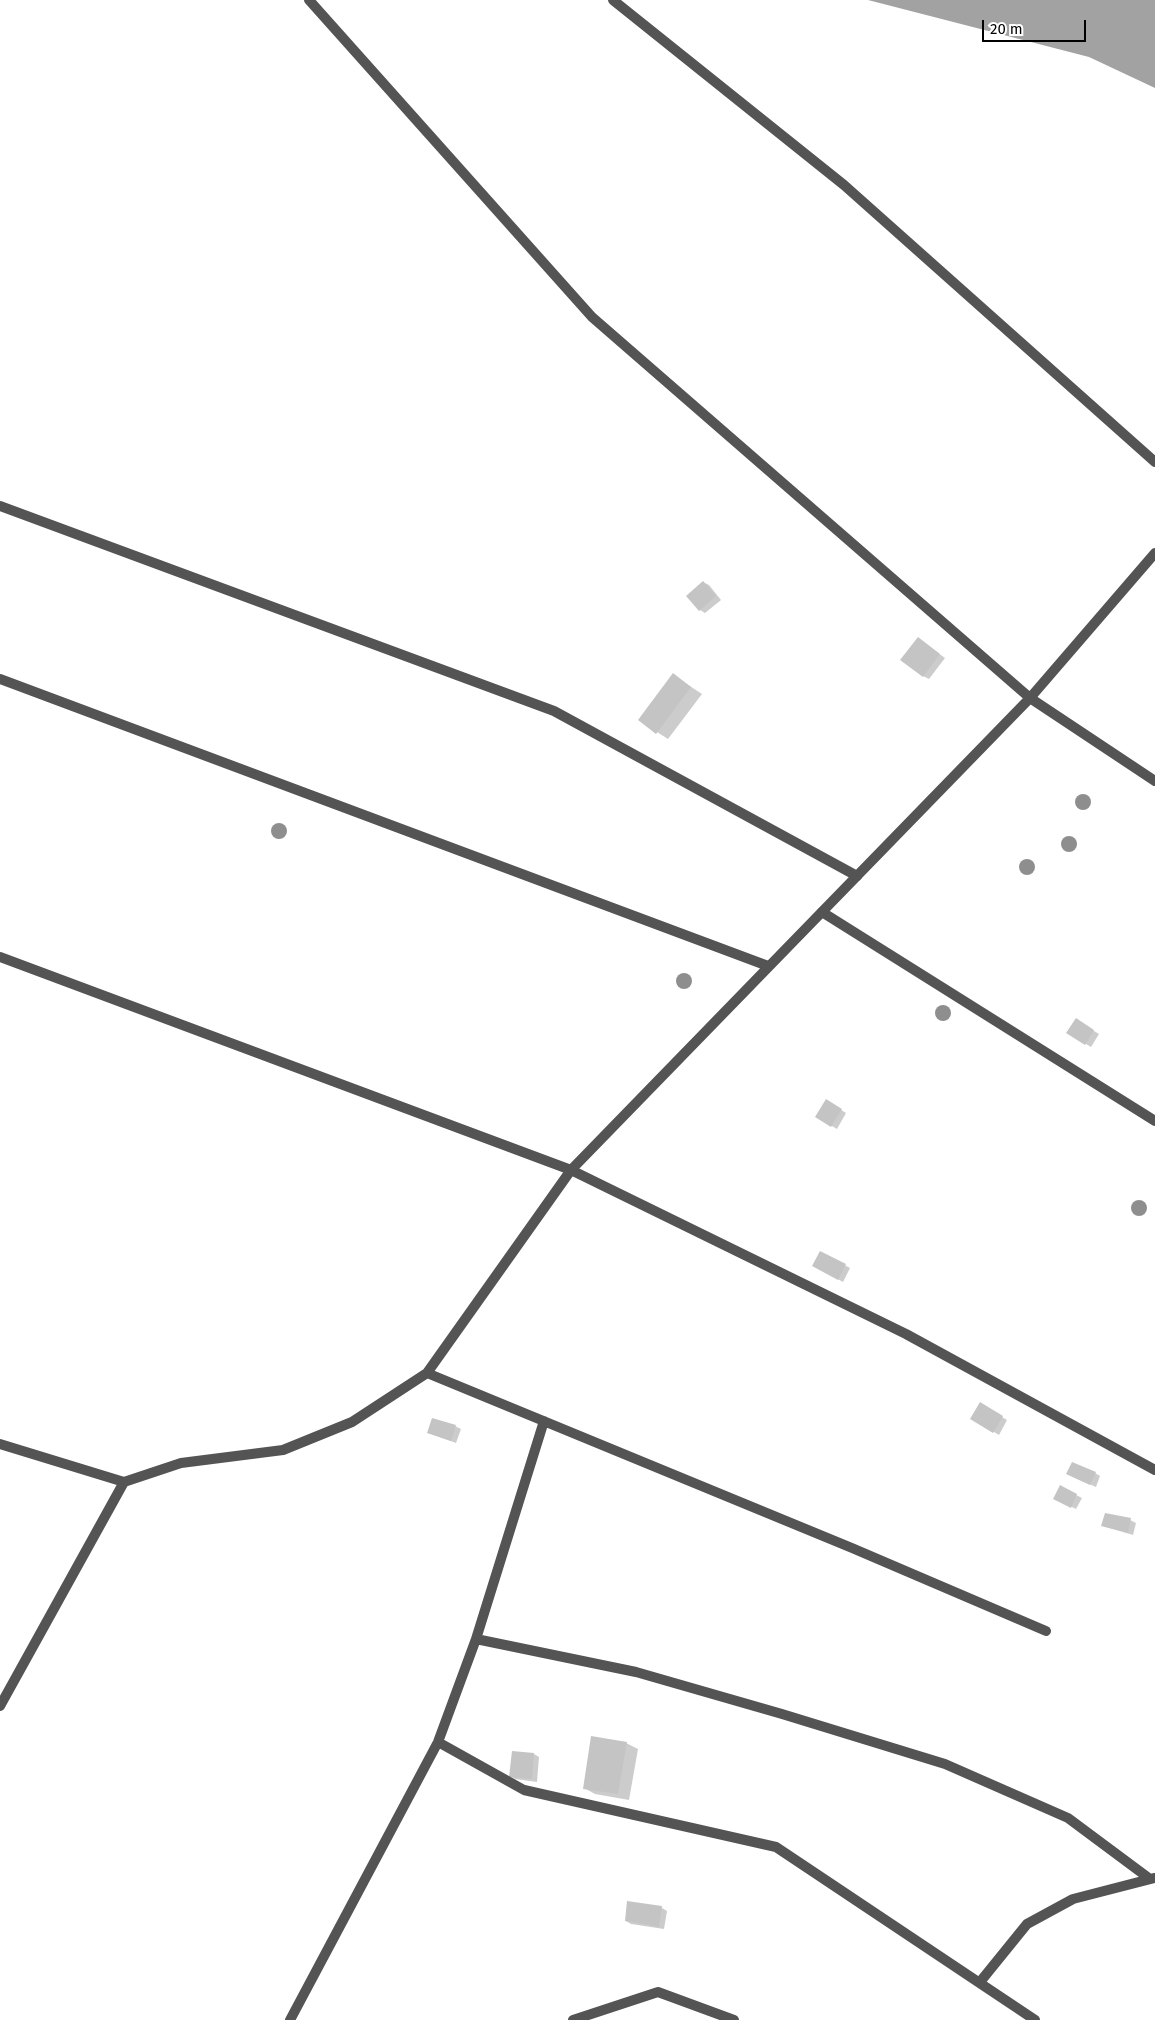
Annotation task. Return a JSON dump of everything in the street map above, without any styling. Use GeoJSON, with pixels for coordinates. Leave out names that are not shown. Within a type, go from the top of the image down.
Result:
{"type":"FeatureCollection","features":[{"type":"Feature","properties":{"kind":"street"},"geometry":{"type":"LineString","coordinates":[[309,0],[592,317],[1030,698],[1155,780]]}},
{"type":"Feature","properties":{"kind":"street"},"geometry":{"type":"LineString","coordinates":[[612,0],[844,185],[1155,462]]}},
{"type":"Feature","properties":{"kind":"street"},"geometry":{"type":"LineString","coordinates":[[0,506],[554,711],[857,876]]}},
{"type":"Feature","properties":{"kind":"street"},"geometry":{"type":"LineString","coordinates":[[0,1444],[124,1482],[181,1463],[283,1450],[352,1422],[427,1373],[570,1170],[1030,698],[1155,553]]}},
{"type":"Feature","properties":{"kind":"street"},"geometry":{"type":"LineString","coordinates":[[1,682],[768,966]]}},
{"type":"Feature","properties":{"kind":"street"},"geometry":{"type":"LineString","coordinates":[[822,912],[1155,1121]]}},
{"type":"Feature","properties":{"kind":"street"},"geometry":{"type":"LineString","coordinates":[[0,957],[570,1170],[906,1334],[1155,1470]]}},
{"type":"Feature","properties":{"kind":"street"},"geometry":{"type":"LineString","coordinates":[[427,1373],[852,1548],[1046,1631]]}},
{"type":"Feature","properties":{"kind":"street"},"geometry":{"type":"LineString","coordinates":[[290,2020],[438,1742],[476,1639],[544,1421]]}},
{"type":"Feature","properties":{"kind":"street"},"geometry":{"type":"LineString","coordinates":[[0,1706],[124,1482]]}},
{"type":"Feature","properties":{"kind":"street"},"geometry":{"type":"LineString","coordinates":[[476,1639],[636,1672],[945,1764],[1068,1818],[1153,1878]]}},
{"type":"Feature","properties":{"kind":"street"},"geometry":{"type":"LineString","coordinates":[[438,1742],[524,1790],[776,1848],[1035,2020]]}},
{"type":"Feature","properties":{"kind":"street"},"geometry":{"type":"LineString","coordinates":[[980,1982],[1026,1924],[1074,1899],[1153,1878]]}},
{"type":"Feature","properties":{"kind":"street"},"geometry":{"type":"LineString","coordinates":[[573,2020],[658,1992],[734,2020]]}},
{"type":"Feature","properties":{"kind":"shaded area"},"geometry":{"type":"Polygon","coordinates":[[[868,0],[1155,0],[1155,88],[1089,57],[868,0]]]}},
{"type":"Feature","properties":{"kind":"building"},"geometry":{"type":"Polygon","coordinates":[[[703,581],[716,596],[699,611],[686,596],[703,581]]]}},
{"type":"Feature","properties":{"kind":"building"},"geometry":{"type":"Polygon","coordinates":[[[918,637],[940,654],[923,677],[900,660],[918,637]]]}},
{"type":"Feature","properties":{"kind":"building"},"geometry":{"type":"Polygon","coordinates":[[[673,673],[691,687],[656,734],[638,720],[673,673]]]}},
{"type":"Feature","properties":{"kind":"building"},"geometry":{"type":"Polygon","coordinates":[[[1076,1018],[1094,1030],[1085,1045],[1066,1033],[1076,1018]]]}},
{"type":"Feature","properties":{"kind":"building"},"geometry":{"type":"Polygon","coordinates":[[[826,1099],[842,1109],[831,1127],[815,1117],[826,1099]]]}},
{"type":"Feature","properties":{"kind":"building"},"geometry":{"type":"Polygon","coordinates":[[[820,1251],[846,1264],[838,1280],[812,1266],[820,1251]]]}},
{"type":"Feature","properties":{"kind":"building"},"geometry":{"type":"Polygon","coordinates":[[[980,1402],[1003,1416],[993,1433],[970,1419],[980,1402]]]}},
{"type":"Feature","properties":{"kind":"building"},"geometry":{"type":"Polygon","coordinates":[[[432,1418],[456,1425],[451,1441],[427,1433],[432,1418]]]}},
{"type":"Feature","properties":{"kind":"building"},"geometry":{"type":"Polygon","coordinates":[[[1072,1462],[1096,1472],[1090,1485],[1066,1474],[1072,1462]]]}},
{"type":"Feature","properties":{"kind":"building"},"geometry":{"type":"Polygon","coordinates":[[[1060,1485],[1077,1494],[1071,1508],[1053,1499],[1060,1485]]]}},
{"type":"Feature","properties":{"kind":"building"},"geometry":{"type":"Polygon","coordinates":[[[1105,1513],[1131,1518],[1128,1533],[1101,1526],[1105,1513]]]}},
{"type":"Feature","properties":{"kind":"building"},"geometry":{"type":"Polygon","coordinates":[[[591,1736],[627,1742],[618,1794],[583,1789],[591,1736]]]}},
{"type":"Feature","properties":{"kind":"building"},"geometry":{"type":"Polygon","coordinates":[[[512,1751],[534,1753],[532,1779],[509,1777],[512,1751]]]}},
{"type":"Feature","properties":{"kind":"building"},"geometry":{"type":"Polygon","coordinates":[[[627,1901],[662,1906],[659,1927],[625,1921],[627,1901]]]}}]}
